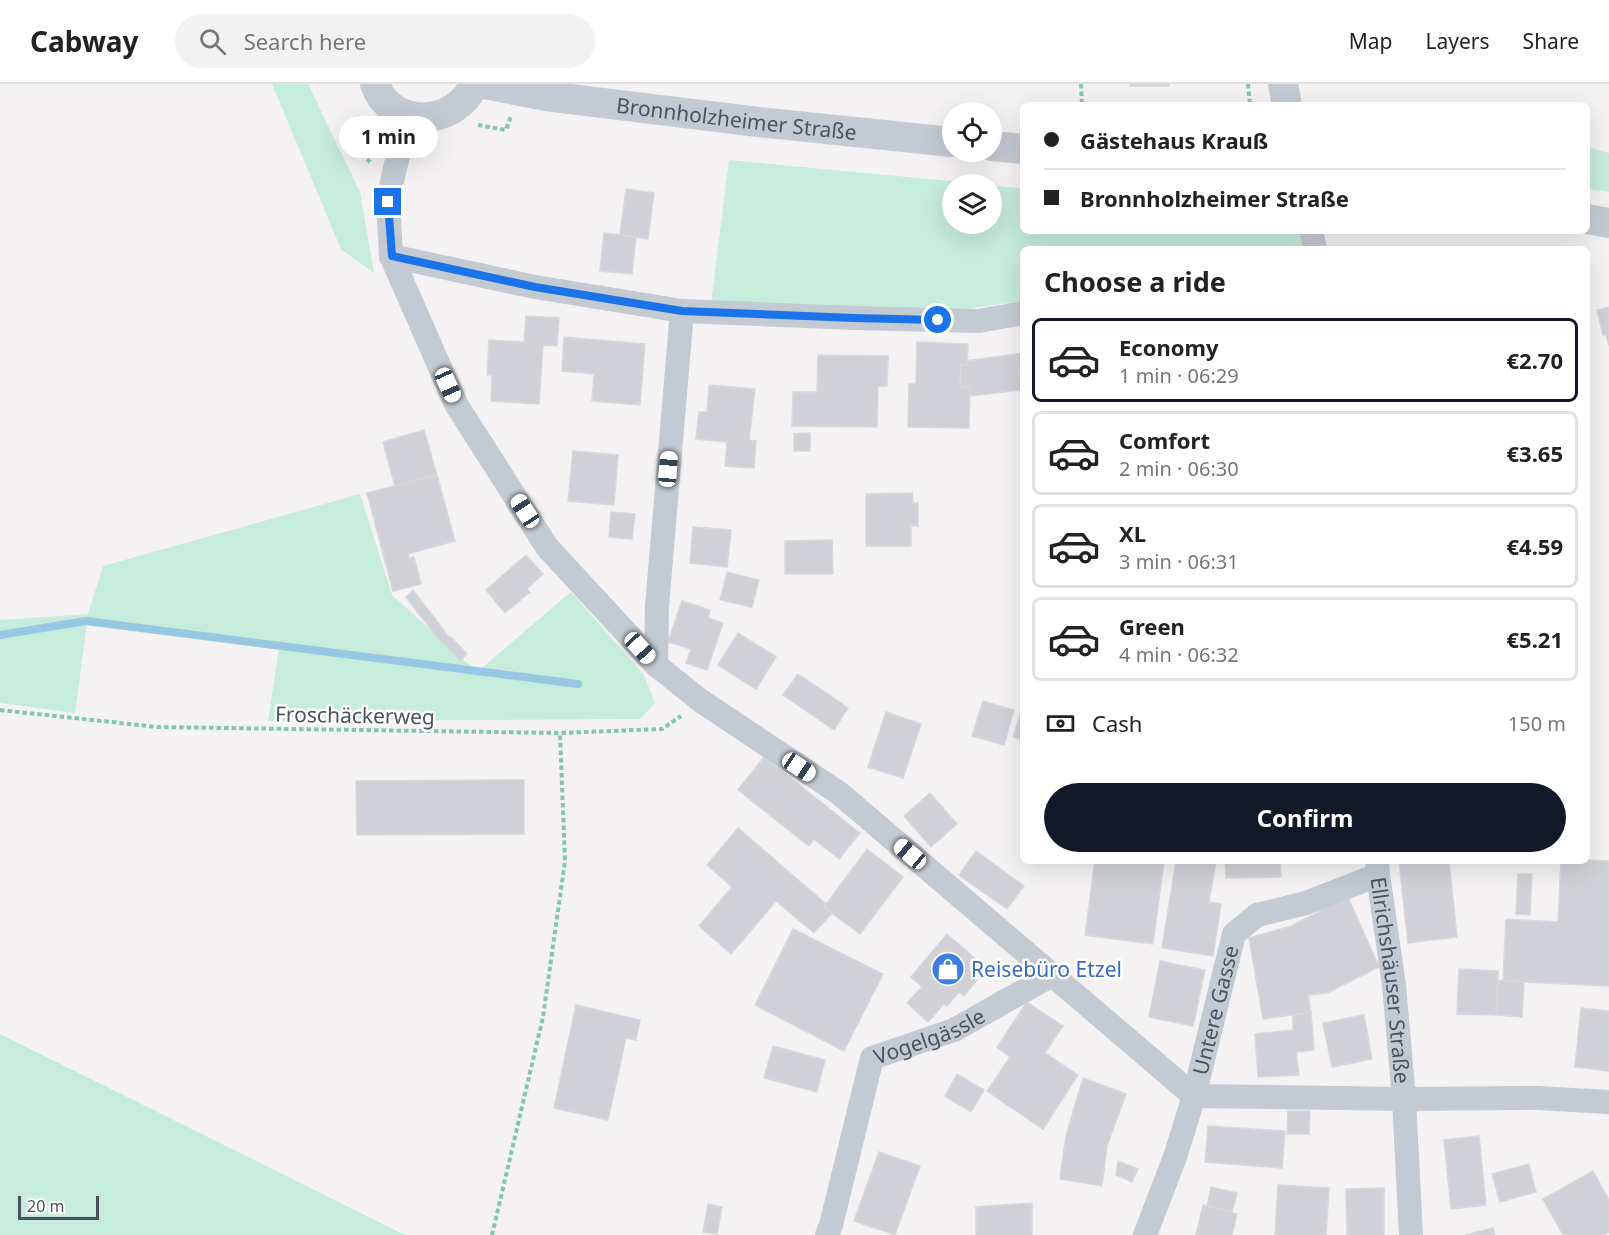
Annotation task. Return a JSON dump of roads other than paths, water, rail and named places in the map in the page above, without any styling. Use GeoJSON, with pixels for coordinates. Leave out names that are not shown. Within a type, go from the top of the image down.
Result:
{"type":"FeatureCollection","features":[{"type":"Feature","properties":{"kind":"street"},"geometry":{"type":"LineString","coordinates":[[375,84],[387,103],[402,113],[418,118],[435,117],[451,111],[465,100],[474,84]]}},
{"type":"Feature","properties":{"kind":"street","name":"Bronnholzheimer Straße"},"geometry":{"type":"LineString","coordinates":[[484,84],[546,96],[758,122],[942,141]]}},
{"type":"Feature","properties":{"kind":"street"},"geometry":{"type":"LineString","coordinates":[[1283,84],[1286,102]]}},
{"type":"Feature","properties":{"kind":"street"},"geometry":{"type":"LineString","coordinates":[[409,115],[388,202],[392,256],[456,404],[548,547],[656,665],[701,701],[839,794],[1194,1096],[1537,1098],[1609,1101]]}},
{"type":"Feature","properties":{"kind":"street"},"geometry":{"type":"LineString","coordinates":[[1002,147],[1020,149]]}},
{"type":"Feature","properties":{"kind":"street"},"geometry":{"type":"LineString","coordinates":[[1590,220],[1609,223]]}},
{"type":"Feature","properties":{"kind":"street"},"geometry":{"type":"LineString","coordinates":[[392,256],[535,287],[682,311],[979,321],[1020,314]]}},
{"type":"Feature","properties":{"kind":"street"},"geometry":{"type":"LineString","coordinates":[[656,665],[657,606],[682,311]]}},
{"type":"Feature","properties":{"kind":"street","name":"Untere Gasse"},"geometry":{"type":"LineString","coordinates":[[1146,1235],[1194,1096],[1234,934],[1257,915],[1306,903],[1377,868]]}},
{"type":"Feature","properties":{"kind":"street","name":"Ellrichshäuser Straße"},"geometry":{"type":"LineString","coordinates":[[1377,868],[1394,985],[1404,1099],[1411,1235]]}},
{"type":"Feature","properties":{"kind":"street","name":"Vogelgässle"},"geometry":{"type":"LineString","coordinates":[[826,1235],[831,1225],[872,1058],[954,1030],[1052,975]]}},
{"type":"Feature","properties":{"kind":"waterway"},"geometry":{"type":"LineString","coordinates":[[0,635],[86,621],[578,684]]}},
{"type":"Feature","properties":{"kind":"place","name":"Reisebüro Etzel"},"geometry":{"type":"Point","coordinates":[948,969]}}]}
